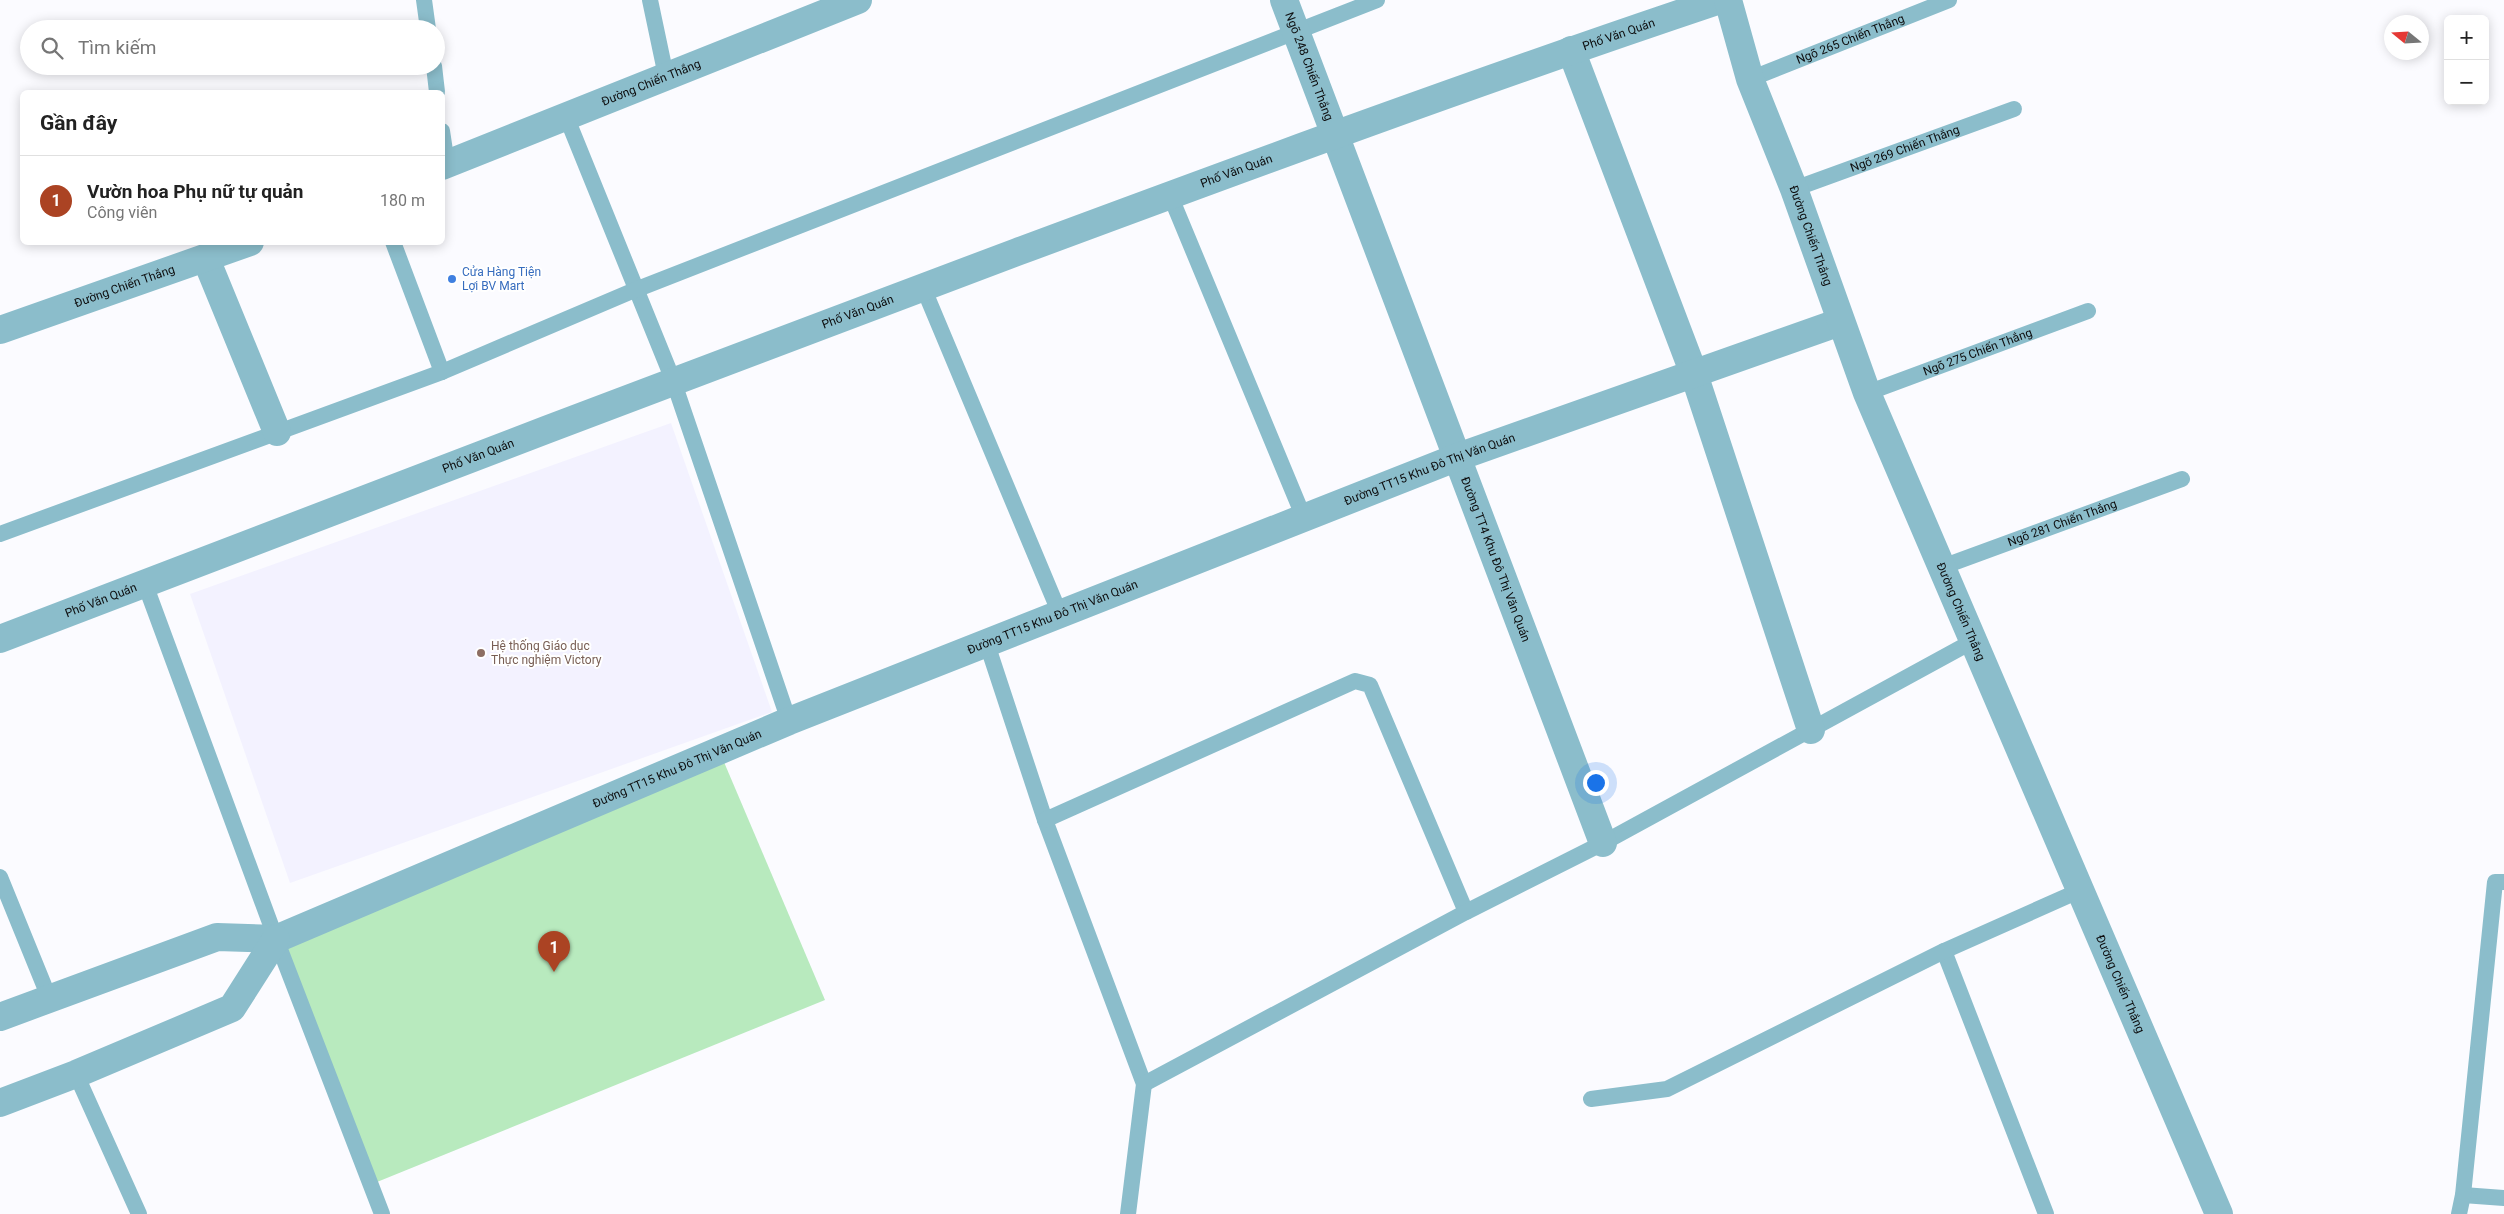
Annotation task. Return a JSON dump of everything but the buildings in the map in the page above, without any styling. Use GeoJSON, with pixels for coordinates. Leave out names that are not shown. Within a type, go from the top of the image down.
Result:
{"type":"FeatureCollection","features":[{"type":"Feature","properties":{"kind":"street","name":"Đường Chiến Thắng"},"geometry":{"type":"LineString","coordinates":[[445,165],[858,0]]}},
{"type":"Feature","properties":{"kind":"street","name":"Ngõ 248 Chiến Thắng"},"geometry":{"type":"LineString","coordinates":[[1284,0],[1334,135]]}},
{"type":"Feature","properties":{"kind":"street","name":"Phố Văn Quán"},"geometry":{"type":"LineString","coordinates":[[0,639],[673,380],[1170,195],[1571,50],[1720,0]]}},
{"type":"Feature","properties":{"kind":"street","name":"Đường Chiến Thắng"},"geometry":{"type":"LineString","coordinates":[[1728,0],[1750,79],[1794,188],[1840,322],[1867,393],[2219,1214]]}},
{"type":"Feature","properties":{"kind":"street"},"geometry":{"type":"LineString","coordinates":[[1571,50],[1694,374],[1811,730]]}},
{"type":"Feature","properties":{"kind":"street","name":"Đường TT4 Khu Đô Thị Văn Quán"},"geometry":{"type":"LineString","coordinates":[[1334,135],[1603,842]]}},
{"type":"Feature","properties":{"kind":"street","name":"Đường Chiến Thắng"},"geometry":{"type":"LineString","coordinates":[[0,330],[242,245]]}},
{"type":"Feature","properties":{"kind":"street"},"geometry":{"type":"LineString","coordinates":[[206,259],[277,432]]}},
{"type":"Feature","properties":{"kind":"street","name":"Đường TT15 Khu Đô Thị Văn Quán"},"geometry":{"type":"LineString","coordinates":[[276,939],[789,721],[1060,614],[1458,457],[1840,322]]}},
{"type":"Feature","properties":{"kind":"street"},"geometry":{"type":"LineString","coordinates":[[0,1017],[217,937],[276,939]]}},
{"type":"Feature","properties":{"kind":"street"},"geometry":{"type":"LineString","coordinates":[[0,1103],[76,1074],[232,1008],[276,939]]}},
{"type":"Feature","properties":{"kind":"lane"},"geometry":{"type":"LineString","coordinates":[[424,0],[427,20]]}},
{"type":"Feature","properties":{"kind":"lane"},"geometry":{"type":"LineString","coordinates":[[650,0],[666,76]]}},
{"type":"Feature","properties":{"kind":"lane"},"geometry":{"type":"LineString","coordinates":[[0,534],[442,372],[636,290],[1376,0]]}},
{"type":"Feature","properties":{"kind":"lane","name":"Ngõ 265 Chiến Thắng"},"geometry":{"type":"LineString","coordinates":[[1750,79],[1948,0]]}},
{"type":"Feature","properties":{"kind":"lane"},"geometry":{"type":"LineString","coordinates":[[435,75],[437,90]]}},
{"type":"Feature","properties":{"kind":"lane","name":"Ngõ 269 Chiến Thắng"},"geometry":{"type":"LineString","coordinates":[[1794,188],[2014,109]]}},
{"type":"Feature","properties":{"kind":"lane"},"geometry":{"type":"LineString","coordinates":[[566,116],[673,380],[789,721]]}},
{"type":"Feature","properties":{"kind":"lane"},"geometry":{"type":"LineString","coordinates":[[1170,195],[1304,518]]}},
{"type":"Feature","properties":{"kind":"lane"},"geometry":{"type":"LineString","coordinates":[[394,245],[442,372]]}},
{"type":"Feature","properties":{"kind":"lane"},"geometry":{"type":"LineString","coordinates":[[924,287],[1060,614]]}},
{"type":"Feature","properties":{"kind":"lane","name":"Ngõ 275 Chiến Thắng"},"geometry":{"type":"LineString","coordinates":[[1867,393],[2088,311]]}},
{"type":"Feature","properties":{"kind":"lane","name":"Ngõ 281 Chiến Thắng"},"geometry":{"type":"LineString","coordinates":[[1942,567],[2182,478]]}},
{"type":"Feature","properties":{"kind":"lane"},"geometry":{"type":"LineString","coordinates":[[145,584],[276,939],[382,1214]]}},
{"type":"Feature","properties":{"kind":"lane"},"geometry":{"type":"LineString","coordinates":[[1144,1084],[1466,912],[1603,842],[1974,640]]}},
{"type":"Feature","properties":{"kind":"lane"},"geometry":{"type":"LineString","coordinates":[[986,644],[1045,820],[1144,1084],[1128,1214]]}},
{"type":"Feature","properties":{"kind":"lane"},"geometry":{"type":"LineString","coordinates":[[1045,820],[1355,680],[1370,686],[1466,912]]}},
{"type":"Feature","properties":{"kind":"lane"},"geometry":{"type":"LineString","coordinates":[[0,876],[50,1000]]}},
{"type":"Feature","properties":{"kind":"lane"},"geometry":{"type":"LineString","coordinates":[[2459,1214],[2463,1195],[2495,882],[2504,882]]}},
{"type":"Feature","properties":{"kind":"lane"},"geometry":{"type":"LineString","coordinates":[[1591,1099],[1667,1089],[1944,951],[2081,890]]}},
{"type":"Feature","properties":{"kind":"lane"},"geometry":{"type":"LineString","coordinates":[[1944,951],[2046,1214]]}},
{"type":"Feature","properties":{"kind":"lane"},"geometry":{"type":"LineString","coordinates":[[76,1074],[139,1214]]}},
{"type":"Feature","properties":{"kind":"lane"},"geometry":{"type":"LineString","coordinates":[[2463,1195],[2504,1198]]}},
{"type":"Feature","properties":{"kind":"shaded area","name":"Hệ thống Giáo dục Thực nghiệm Victory"},"geometry":{"type":"Polygon","coordinates":[[[671,423],[772,712],[290,883],[190,594],[671,423]]]}},
{"type":"Feature","properties":{"kind":"green space"},"geometry":{"type":"Polygon","coordinates":[[[721,755],[825,1000],[377,1182],[285,943],[721,755]]]}},
{"type":"Feature","properties":{"kind":"place","name":"Cửa Hàng Tiện Lợi BV Mart"},"geometry":{"type":"Point","coordinates":[452,279]}},
{"type":"Feature","properties":{"kind":"place","name":"Hệ thống Giáo dục Thực nghiệm Victory"},"geometry":{"type":"Point","coordinates":[481,653]}},
{"type":"Feature","properties":{"kind":"place","name":"Vườn hoa Phụ nữ tự quản"},"geometry":{"type":"Point","coordinates":[554,972]}}]}
